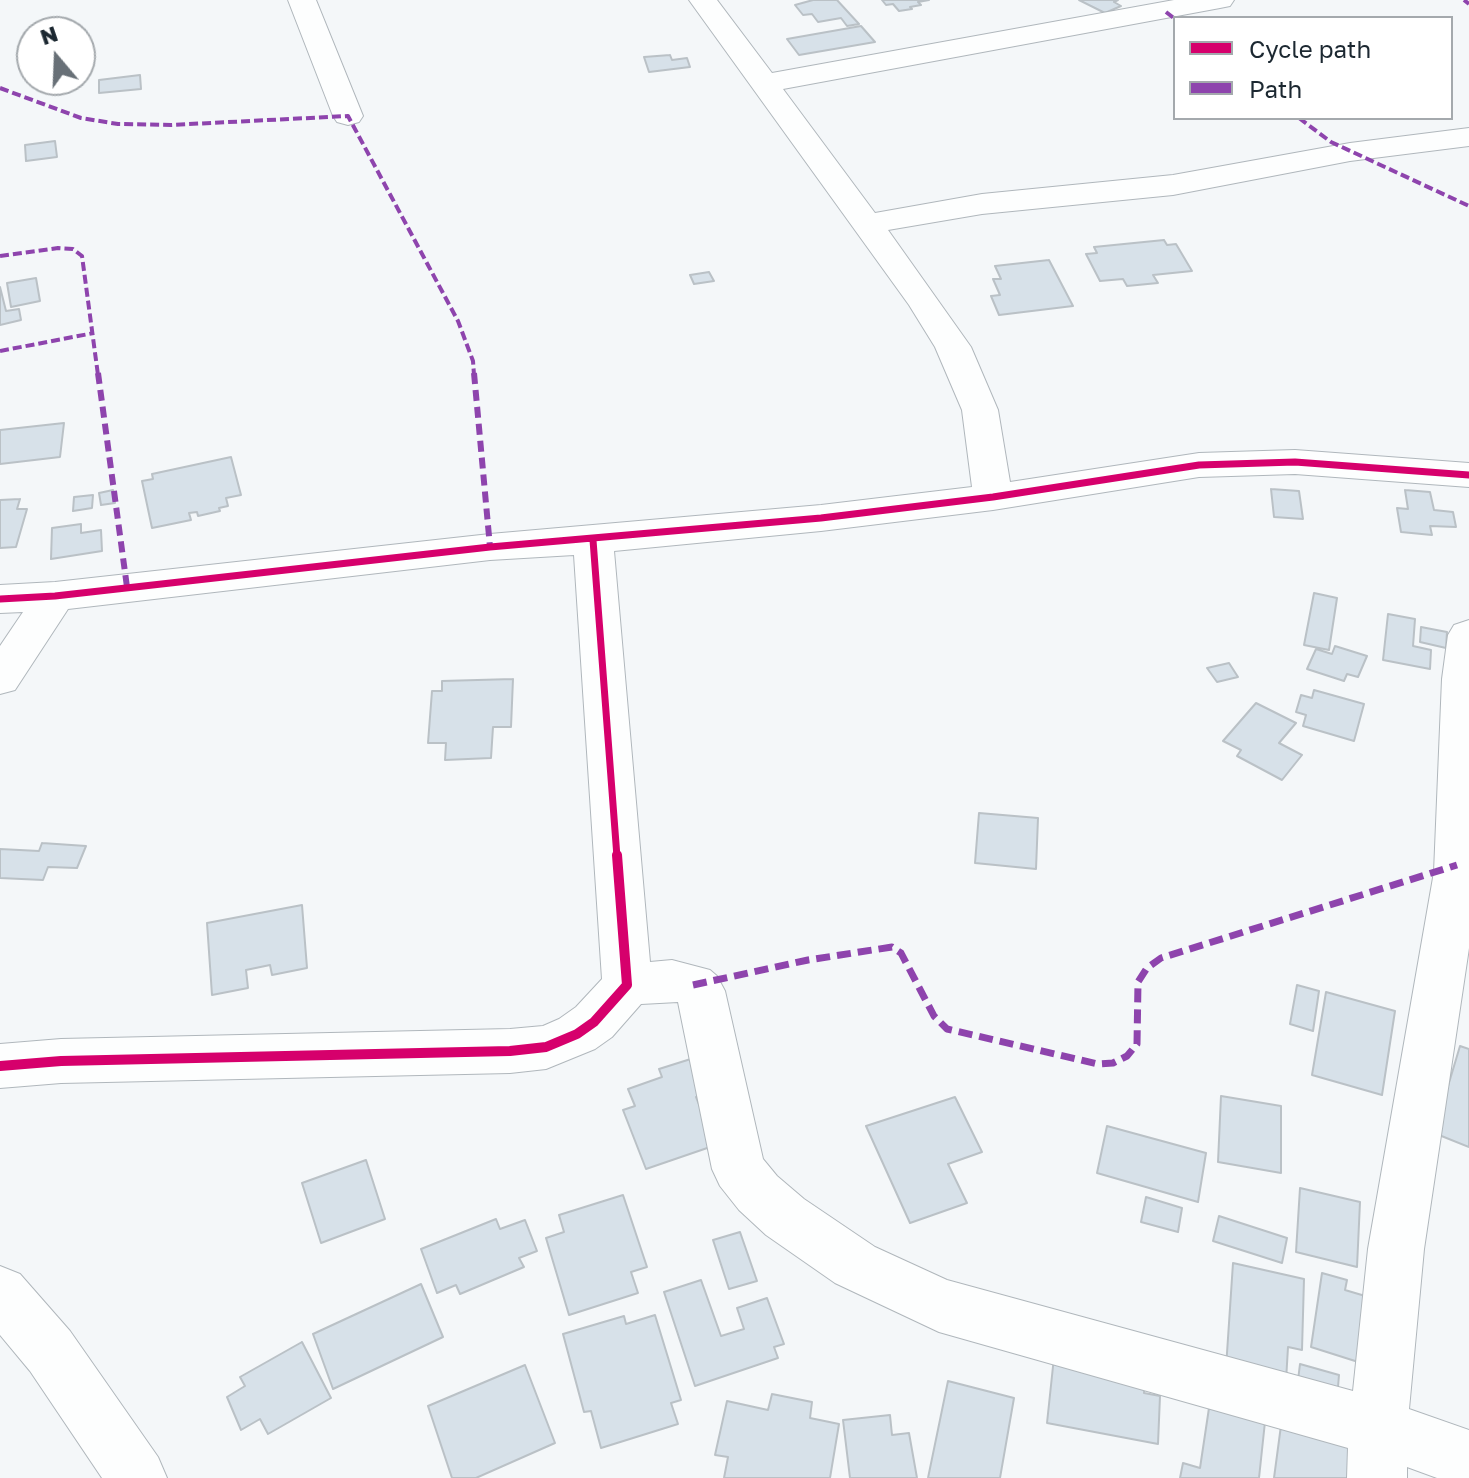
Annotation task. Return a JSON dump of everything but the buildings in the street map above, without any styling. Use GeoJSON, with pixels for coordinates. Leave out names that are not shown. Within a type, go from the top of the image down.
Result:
{"type":"FeatureCollection","features":[{"type":"Feature","properties":{"kind":"street"},"geometry":{"type":"LineString","coordinates":[[302,0],[348,116]]}},
{"type":"Feature","properties":{"kind":"street"},"geometry":{"type":"LineString","coordinates":[[703,0],[925,303],[968,378],[980,410],[993,497]]}},
{"type":"Feature","properties":{"kind":"street"},"geometry":{"type":"LineString","coordinates":[[766,83],[1160,6],[1220,0]]}},
{"type":"Feature","properties":{"kind":"street"},"geometry":{"type":"LineString","coordinates":[[866,224],[982,204],[1173,185],[1350,152],[1469,137]]}},
{"type":"Feature","properties":{"kind":"street"},"geometry":{"type":"LineString","coordinates":[[0,599],[55,596],[474,549],[593,540],[993,497],[1199,465],[1295,462],[1469,475]]}},
{"type":"Feature","properties":{"kind":"street"},"geometry":{"type":"LineString","coordinates":[[593,540],[627,985]]}},
{"type":"Feature","properties":{"kind":"street"},"geometry":{"type":"LineString","coordinates":[[0,679],[55,596]]}},
{"type":"Feature","properties":{"kind":"street"},"geometry":{"type":"LineString","coordinates":[[1377,1452],[1396,1249],[1457,872],[1467,665]]}},
{"type":"Feature","properties":{"kind":"street"},"geometry":{"type":"LineString","coordinates":[[0,1066],[61,1061],[510,1051],[546,1047],[577,1034],[594,1022],[627,985],[672,980],[693,985],[700,991],[739,1169],[758,1193],[785,1217],[855,1265],[939,1305],[1377,1452],[1469,1460]]}},
{"type":"Feature","properties":{"kind":"street"},"geometry":{"type":"LineString","coordinates":[[0,1293],[50,1351],[137,1478]]}},
{"type":"Feature","properties":{"kind":"marked path"},"geometry":{"type":"LineString","coordinates":[[1464,0],[1469,4]]}},
{"type":"Feature","properties":{"kind":"marked path"},"geometry":{"type":"LineString","coordinates":[[1166,12],[1173,17]]}},
{"type":"Feature","properties":{"kind":"marked path"},"geometry":{"type":"LineString","coordinates":[[0,88],[81,118],[118,124],[171,125],[348,116],[458,321],[473,361],[490,547]]}},
{"type":"Feature","properties":{"kind":"marked path"},"geometry":{"type":"LineString","coordinates":[[1302,120],[1331,142],[1469,206]]}},
{"type":"Feature","properties":{"kind":"marked path"},"geometry":{"type":"LineString","coordinates":[[0,256],[58,248],[73,249],[82,256],[127,587]]}},
{"type":"Feature","properties":{"kind":"marked path"},"geometry":{"type":"LineString","coordinates":[[0,351],[94,333]]}},
{"type":"Feature","properties":{"kind":"marked path"},"geometry":{"type":"LineString","coordinates":[[693,985],[808,960],[892,947],[901,953],[934,1016],[947,1029],[1098,1064],[1113,1063],[1127,1056],[1137,1044],[1138,982],[1147,968],[1161,958],[1457,865]]}},
{"type":"Feature","properties":{"kind":"cycle path"},"geometry":{"type":"LineString","coordinates":[[0,599],[55,596],[490,547],[821,518],[993,497],[1199,465],[1295,462],[1469,475]]}},
{"type":"Feature","properties":{"kind":"cycle path"},"geometry":{"type":"LineString","coordinates":[[0,1066],[61,1061],[510,1051],[546,1047],[577,1034],[594,1022],[627,985],[593,540]]}}]}
